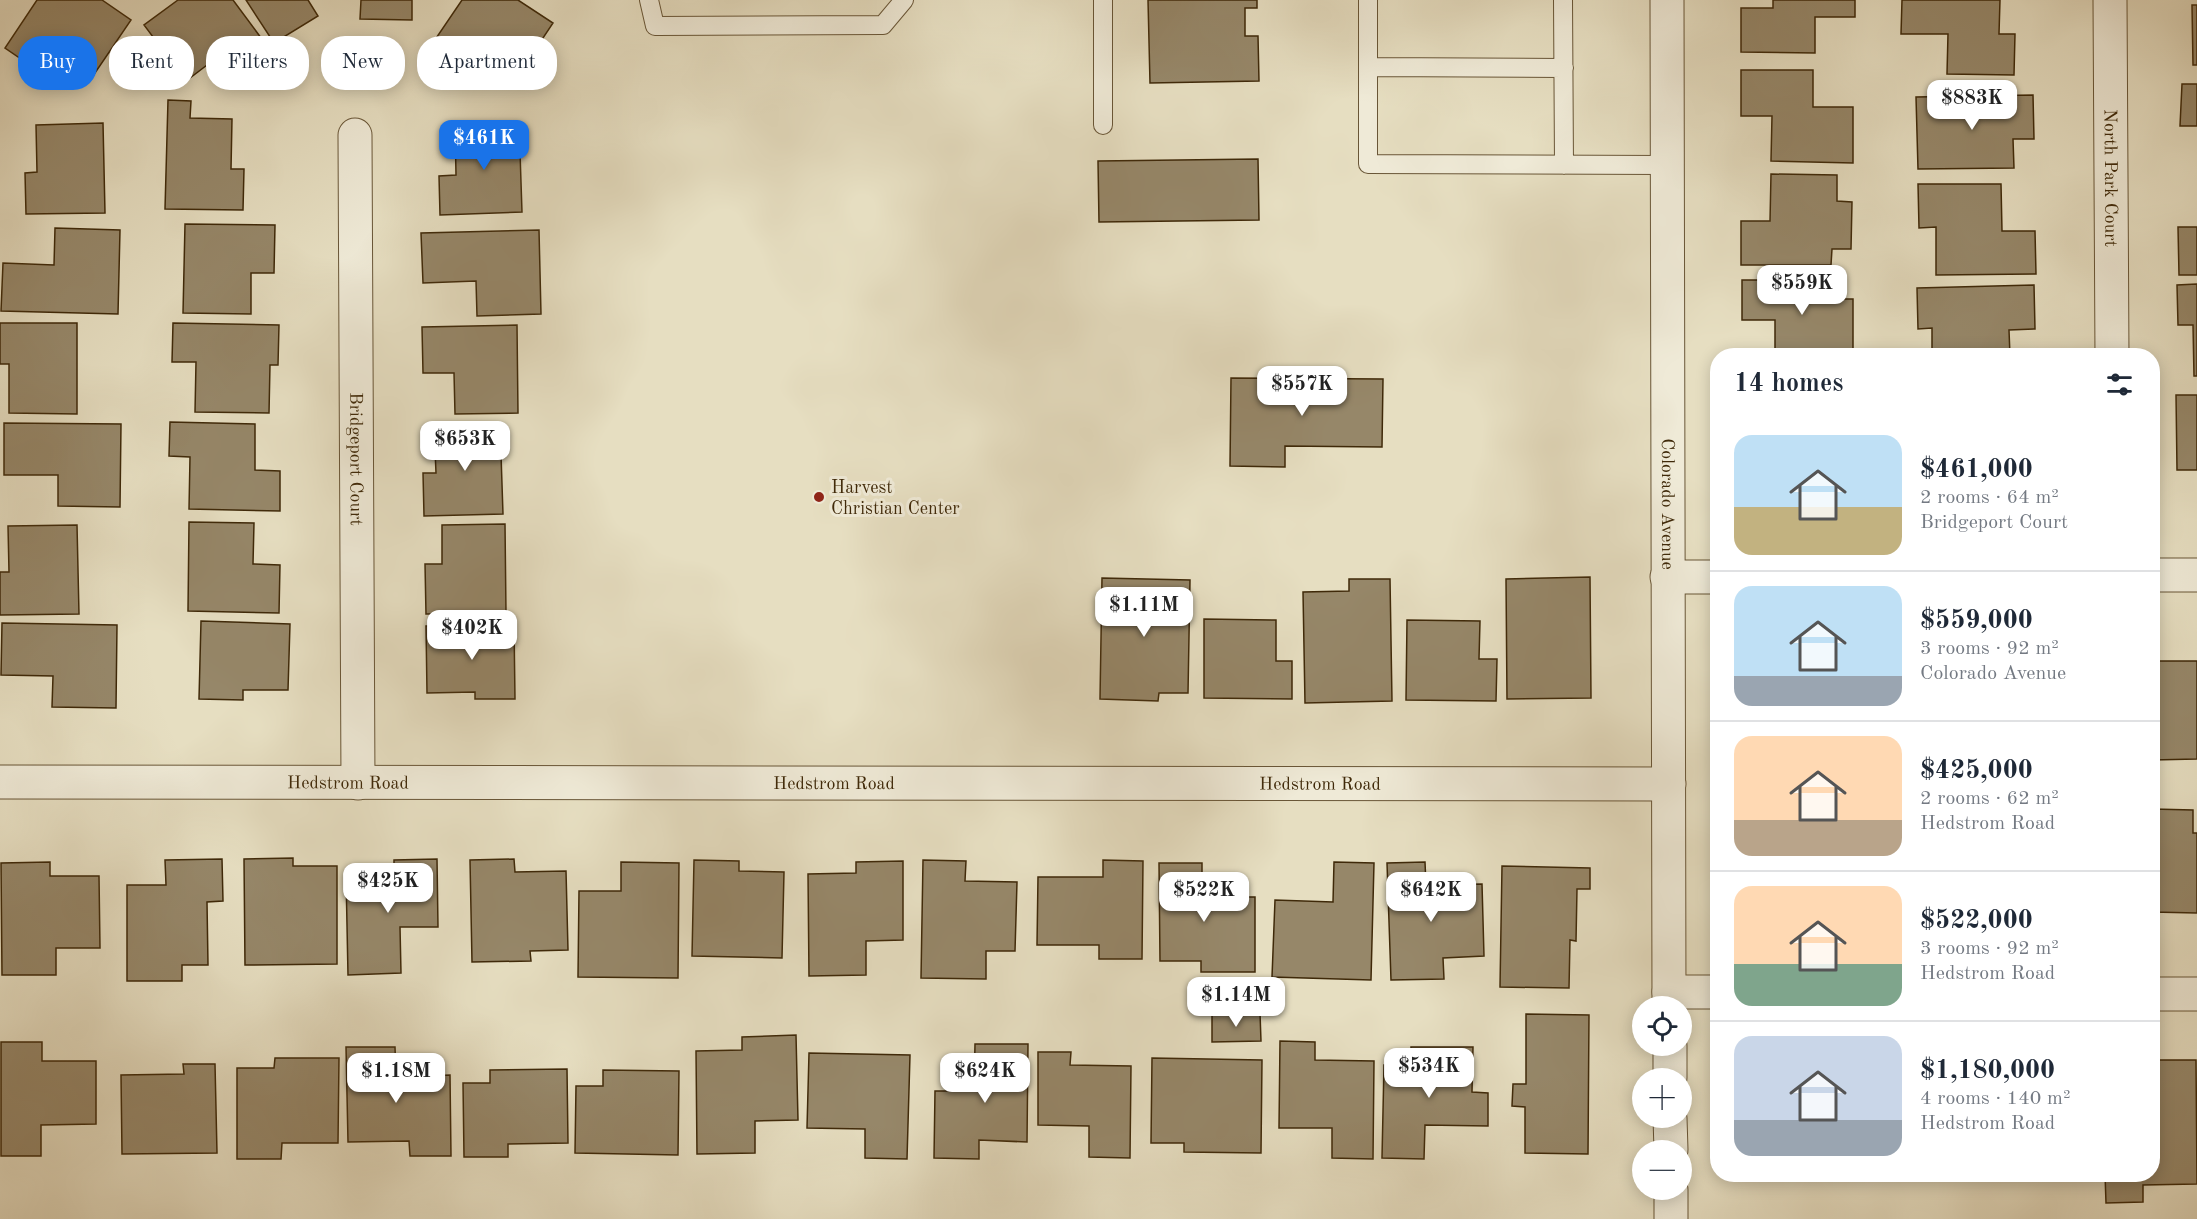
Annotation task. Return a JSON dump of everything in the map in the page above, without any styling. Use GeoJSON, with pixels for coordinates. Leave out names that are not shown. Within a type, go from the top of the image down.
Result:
{"type":"FeatureCollection","features":[{"type":"Feature","properties":{"kind":"street","name":"Colorado Avenue"},"geometry":{"type":"LineString","coordinates":[[1667,0],[1669,996]]}},
{"type":"Feature","properties":{"kind":"street","name":"North Park Court"},"geometry":{"type":"LineString","coordinates":[[2110,0],[2112,348]]}},
{"type":"Feature","properties":{"kind":"street","name":"Bridgeport Court"},"geometry":{"type":"LineString","coordinates":[[355,135],[358,783]]}},
{"type":"Feature","properties":{"kind":"street"},"geometry":{"type":"LineString","coordinates":[[2160,575],[2197,575]]}},
{"type":"Feature","properties":{"kind":"street"},"geometry":{"type":"LineString","coordinates":[[1667,577],[1710,577]]}},
{"type":"Feature","properties":{"kind":"street","name":"Hedstrom Road"},"geometry":{"type":"LineString","coordinates":[[0,782],[1669,784]]}},
{"type":"Feature","properties":{"kind":"street"},"geometry":{"type":"LineString","coordinates":[[1690,996],[1710,993]]}},
{"type":"Feature","properties":{"kind":"street"},"geometry":{"type":"LineString","coordinates":[[2160,994],[2197,994]]}},
{"type":"Feature","properties":{"kind":"street"},"geometry":{"type":"LineString","coordinates":[[1671,1200],[1671,1219]]}},
{"type":"Feature","properties":{"kind":"lane"},"geometry":{"type":"LineString","coordinates":[[649,0],[655,26],[883,25],[904,0]]}},
{"type":"Feature","properties":{"kind":"lane"},"geometry":{"type":"LineString","coordinates":[[1103,0],[1103,125]]}},
{"type":"Feature","properties":{"kind":"lane"},"geometry":{"type":"LineString","coordinates":[[1368,0],[1368,164],[1667,165]]}},
{"type":"Feature","properties":{"kind":"lane"},"geometry":{"type":"LineString","coordinates":[[1563,0],[1564,165]]}},
{"type":"Feature","properties":{"kind":"lane"},"geometry":{"type":"LineString","coordinates":[[1368,67],[1564,68]]}},
{"type":"Feature","properties":{"kind":"building"},"geometry":{"type":"Polygon","coordinates":[[[37,0],[102,0],[131,20],[120,36],[109,36],[109,52],[97,70],[97,36],[18,36],[18,57],[5,48],[37,0]]]}},
{"type":"Feature","properties":{"kind":"building"},"geometry":{"type":"Polygon","coordinates":[[[178,0],[233,0],[260,36],[206,36],[206,66],[194,75],[194,36],[152,36],[144,25],[178,0]]]}},
{"type":"Feature","properties":{"kind":"building"},"geometry":{"type":"Polygon","coordinates":[[[246,0],[308,0],[318,16],[285,36],[269,36],[246,0]]]}},
{"type":"Feature","properties":{"kind":"building"},"geometry":{"type":"Polygon","coordinates":[[[361,0],[412,0],[412,20],[360,19],[361,0]]]}},
{"type":"Feature","properties":{"kind":"building"},"geometry":{"type":"Polygon","coordinates":[[[462,0],[518,0],[553,23],[544,36],[438,36],[462,0]]]}},
{"type":"Feature","properties":{"kind":"building"},"geometry":{"type":"Polygon","coordinates":[[[1148,0],[1257,0],[1257,8],[1245,8],[1245,36],[1258,36],[1259,81],[1150,83],[1148,0]]]}},
{"type":"Feature","properties":{"kind":"building"},"geometry":{"type":"Polygon","coordinates":[[[1773,0],[1855,0],[1855,17],[1815,17],[1815,53],[1741,52],[1741,8],[1773,8],[1773,0]]]}},
{"type":"Feature","properties":{"kind":"building"},"geometry":{"type":"Polygon","coordinates":[[[1902,0],[2000,0],[1999,34],[2015,34],[2014,75],[1947,74],[1948,34],[1901,34],[1902,0]]]}},
{"type":"Feature","properties":{"kind":"building"},"geometry":{"type":"Polygon","coordinates":[[[2192,5],[2197,5],[2197,65],[2193,65],[2192,5]]]}},
{"type":"Feature","properties":{"kind":"building"},"geometry":{"type":"Polygon","coordinates":[[[1741,70],[1813,70],[1813,107],[1853,107],[1853,163],[1771,161],[1772,116],[1741,116],[1741,70]]]}},
{"type":"Feature","properties":{"kind":"building"},"geometry":{"type":"Polygon","coordinates":[[[2182,84],[2197,84],[2197,126],[2180,126],[2182,84]]]}},
{"type":"Feature","properties":{"kind":"building"},"geometry":{"type":"Polygon","coordinates":[[[2033,95],[2034,139],[2013,139],[2014,168],[1918,169],[1916,97],[2033,95]]]}},
{"type":"Feature","properties":{"kind":"building"},"geometry":{"type":"Polygon","coordinates":[[[168,100],[191,101],[190,118],[232,119],[231,169],[244,169],[243,210],[165,209],[168,100]]]}},
{"type":"Feature","properties":{"kind":"building"},"geometry":{"type":"Polygon","coordinates":[[[519,122],[522,212],[440,215],[439,176],[456,175],[455,124],[519,122]]]}},
{"type":"Feature","properties":{"kind":"building"},"geometry":{"type":"Polygon","coordinates":[[[103,123],[105,213],[26,214],[25,173],[37,172],[36,125],[103,123]]]}},
{"type":"Feature","properties":{"kind":"building"},"geometry":{"type":"Polygon","coordinates":[[[1258,159],[1259,220],[1099,222],[1098,161],[1258,159]]]}},
{"type":"Feature","properties":{"kind":"building"},"geometry":{"type":"Polygon","coordinates":[[[1771,174],[1837,175],[1837,201],[1852,202],[1851,249],[1832,249],[1831,265],[1741,265],[1741,221],[1770,221],[1771,174]]]}},
{"type":"Feature","properties":{"kind":"building"},"geometry":{"type":"Polygon","coordinates":[[[1918,184],[2001,184],[2002,231],[2035,231],[2036,274],[1936,275],[1936,227],[1919,228],[1918,184]]]}},
{"type":"Feature","properties":{"kind":"building"},"geometry":{"type":"Polygon","coordinates":[[[185,224],[275,225],[274,273],[251,273],[251,314],[183,313],[185,224]]]}},
{"type":"Feature","properties":{"kind":"building"},"geometry":{"type":"Polygon","coordinates":[[[2178,227],[2197,227],[2197,275],[2179,275],[2178,227]]]}},
{"type":"Feature","properties":{"kind":"building"},"geometry":{"type":"Polygon","coordinates":[[[55,228],[120,230],[118,314],[1,311],[3,263],[54,265],[55,228]]]}},
{"type":"Feature","properties":{"kind":"building"},"geometry":{"type":"Polygon","coordinates":[[[539,230],[541,314],[477,316],[476,281],[423,283],[421,233],[539,230]]]}},
{"type":"Feature","properties":{"kind":"building"},"geometry":{"type":"Polygon","coordinates":[[[1742,280],[1836,280],[1836,299],[1853,299],[1853,348],[1775,348],[1775,320],[1742,320],[1742,280]]]}},
{"type":"Feature","properties":{"kind":"building"},"geometry":{"type":"Polygon","coordinates":[[[2197,284],[2197,376],[2194,376],[2193,325],[2178,325],[2177,285],[2197,284]]]}},
{"type":"Feature","properties":{"kind":"building"},"geometry":{"type":"Polygon","coordinates":[[[2034,285],[2035,329],[2009,330],[2010,348],[1932,348],[1932,328],[1918,329],[1917,288],[2034,285]]]}},
{"type":"Feature","properties":{"kind":"building"},"geometry":{"type":"Polygon","coordinates":[[[0,323],[77,323],[77,414],[9,413],[9,364],[0,364],[0,323]]]}},
{"type":"Feature","properties":{"kind":"building"},"geometry":{"type":"Polygon","coordinates":[[[173,323],[279,325],[278,365],[270,365],[269,413],[195,412],[196,362],[172,362],[173,323]]]}},
{"type":"Feature","properties":{"kind":"building"},"geometry":{"type":"Polygon","coordinates":[[[517,325],[518,413],[455,414],[454,373],[423,373],[422,327],[517,325]]]}},
{"type":"Feature","properties":{"kind":"building"},"geometry":{"type":"Polygon","coordinates":[[[1231,378],[1383,379],[1382,447],[1285,446],[1285,467],[1230,466],[1231,378]]]}},
{"type":"Feature","properties":{"kind":"building"},"geometry":{"type":"Polygon","coordinates":[[[2176,395],[2197,395],[2197,470],[2177,470],[2176,395]]]}},
{"type":"Feature","properties":{"kind":"building"},"geometry":{"type":"Polygon","coordinates":[[[170,422],[255,424],[255,470],[280,471],[280,511],[189,509],[190,457],[169,456],[170,422]]]}},
{"type":"Feature","properties":{"kind":"building"},"geometry":{"type":"Polygon","coordinates":[[[4,423],[121,424],[120,507],[58,506],[58,475],[4,475],[4,423]]]}},
{"type":"Feature","properties":{"kind":"building"},"geometry":{"type":"Polygon","coordinates":[[[500,424],[503,514],[424,516],[423,473],[436,473],[434,426],[500,424]]]}},
{"type":"Feature","properties":{"kind":"building"},"geometry":{"type":"Polygon","coordinates":[[[189,522],[254,523],[253,564],[280,565],[279,613],[188,611],[189,522]]]}},
{"type":"Feature","properties":{"kind":"building"},"geometry":{"type":"Polygon","coordinates":[[[505,524],[506,613],[426,614],[425,564],[442,564],[442,525],[505,524]]]}},
{"type":"Feature","properties":{"kind":"building"},"geometry":{"type":"Polygon","coordinates":[[[77,525],[79,614],[0,615],[0,572],[9,572],[8,526],[77,525]]]}},
{"type":"Feature","properties":{"kind":"building"},"geometry":{"type":"Polygon","coordinates":[[[1590,577],[1591,698],[1507,699],[1506,579],[1590,577]]]}},
{"type":"Feature","properties":{"kind":"building"},"geometry":{"type":"Polygon","coordinates":[[[1102,578],[1190,580],[1188,693],[1159,693],[1158,701],[1100,699],[1102,578]]]}},
{"type":"Feature","properties":{"kind":"building"},"geometry":{"type":"Polygon","coordinates":[[[1349,579],[1390,579],[1392,701],[1305,703],[1303,592],[1349,591],[1349,579]]]}},
{"type":"Feature","properties":{"kind":"building"},"geometry":{"type":"Polygon","coordinates":[[[1204,619],[1276,620],[1276,661],[1292,661],[1292,699],[1204,698],[1204,619]]]}},
{"type":"Feature","properties":{"kind":"building"},"geometry":{"type":"Polygon","coordinates":[[[1407,620],[1480,621],[1479,659],[1497,659],[1496,701],[1406,700],[1407,620]]]}},
{"type":"Feature","properties":{"kind":"building"},"geometry":{"type":"Polygon","coordinates":[[[201,621],[290,624],[288,690],[243,690],[243,700],[199,699],[201,621]]]}},
{"type":"Feature","properties":{"kind":"building"},"geometry":{"type":"Polygon","coordinates":[[[2,623],[117,625],[116,708],[52,707],[53,676],[1,675],[2,623]]]}},
{"type":"Feature","properties":{"kind":"building"},"geometry":{"type":"Polygon","coordinates":[[[514,625],[515,699],[475,699],[475,692],[427,693],[426,626],[514,625]]]}},
{"type":"Feature","properties":{"kind":"building"},"geometry":{"type":"Polygon","coordinates":[[[2160,661],[2197,661],[2197,759],[2160,760],[2160,661]]]}},
{"type":"Feature","properties":{"kind":"building"},"geometry":{"type":"Polygon","coordinates":[[[2160,809],[2193,810],[2193,833],[2197,833],[2197,913],[2160,912],[2160,809]]]}},
{"type":"Feature","properties":{"kind":"building"},"geometry":{"type":"Polygon","coordinates":[[[293,858],[293,866],[337,866],[337,964],[245,965],[244,859],[293,858]]]}},
{"type":"Feature","properties":{"kind":"building"},"geometry":{"type":"Polygon","coordinates":[[[222,859],[223,901],[207,902],[208,965],[182,965],[182,981],[127,981],[127,885],[166,885],[165,860],[222,859]]]}},
{"type":"Feature","properties":{"kind":"building"},"geometry":{"type":"Polygon","coordinates":[[[437,859],[438,927],[400,927],[401,973],[348,975],[346,875],[394,874],[394,860],[437,859]]]}},
{"type":"Feature","properties":{"kind":"building"},"geometry":{"type":"Polygon","coordinates":[[[514,859],[515,872],[566,871],[568,950],[530,951],[531,961],[472,962],[470,860],[514,859]]]}},
{"type":"Feature","properties":{"kind":"building"},"geometry":{"type":"Polygon","coordinates":[[[694,860],[739,861],[739,871],[784,872],[782,958],[692,956],[694,860]]]}},
{"type":"Feature","properties":{"kind":"building"},"geometry":{"type":"Polygon","coordinates":[[[923,860],[966,861],[965,881],[1017,882],[1015,951],[986,951],[986,979],[921,978],[923,860]]]}},
{"type":"Feature","properties":{"kind":"building"},"geometry":{"type":"Polygon","coordinates":[[[1103,860],[1143,861],[1142,959],[1099,959],[1099,945],[1037,945],[1038,877],[1103,877],[1103,860]]]}},
{"type":"Feature","properties":{"kind":"building"},"geometry":{"type":"Polygon","coordinates":[[[903,861],[903,940],[866,941],[866,975],[809,976],[808,874],[856,873],[856,862],[903,861]]]}},
{"type":"Feature","properties":{"kind":"building"},"geometry":{"type":"Polygon","coordinates":[[[50,862],[50,876],[99,876],[100,948],[56,948],[56,975],[2,975],[1,863],[50,862]]]}},
{"type":"Feature","properties":{"kind":"building"},"geometry":{"type":"Polygon","coordinates":[[[621,862],[679,863],[678,978],[578,977],[579,891],[621,891],[621,862]]]}},
{"type":"Feature","properties":{"kind":"building"},"geometry":{"type":"Polygon","coordinates":[[[1334,862],[1374,863],[1371,980],[1272,977],[1275,900],[1333,902],[1334,862]]]}},
{"type":"Feature","properties":{"kind":"building"},"geometry":{"type":"Polygon","coordinates":[[[1425,862],[1426,885],[1482,884],[1484,956],[1443,958],[1444,979],[1391,980],[1387,863],[1425,862]]]}},
{"type":"Feature","properties":{"kind":"building"},"geometry":{"type":"Polygon","coordinates":[[[1159,863],[1202,863],[1202,897],[1255,897],[1255,972],[1201,972],[1201,961],[1160,961],[1159,863]]]}},
{"type":"Feature","properties":{"kind":"building"},"geometry":{"type":"Polygon","coordinates":[[[1502,866],[1590,868],[1590,889],[1577,889],[1576,941],[1570,940],[1569,988],[1500,987],[1502,866]]]}},
{"type":"Feature","properties":{"kind":"building"},"geometry":{"type":"Polygon","coordinates":[[[1260,1013],[1261,1041],[1212,1042],[1212,1014],[1260,1013]]]}},
{"type":"Feature","properties":{"kind":"building"},"geometry":{"type":"Polygon","coordinates":[[[1526,1014],[1589,1015],[1588,1154],[1525,1153],[1525,1107],[1512,1106],[1513,1084],[1526,1084],[1526,1014]]]}},
{"type":"Feature","properties":{"kind":"building"},"geometry":{"type":"Polygon","coordinates":[[[796,1035],[798,1120],[755,1121],[755,1153],[697,1154],[696,1051],[742,1050],[742,1037],[796,1035]]]}},
{"type":"Feature","properties":{"kind":"building"},"geometry":{"type":"Polygon","coordinates":[[[1280,1041],[1315,1042],[1315,1060],[1374,1061],[1373,1159],[1332,1158],[1332,1128],[1279,1128],[1280,1041]]]}},
{"type":"Feature","properties":{"kind":"building"},"geometry":{"type":"Polygon","coordinates":[[[1,1042],[42,1042],[42,1061],[96,1061],[96,1124],[41,1125],[41,1156],[1,1156],[1,1042]]]}},
{"type":"Feature","properties":{"kind":"building"},"geometry":{"type":"Polygon","coordinates":[[[975,1044],[1028,1044],[1027,1142],[979,1140],[979,1159],[934,1158],[935,1091],[974,1091],[975,1044]]]}},
{"type":"Feature","properties":{"kind":"building"},"geometry":{"type":"Polygon","coordinates":[[[346,1047],[395,1047],[396,1077],[450,1075],[451,1156],[410,1156],[409,1141],[348,1142],[346,1047]]]}},
{"type":"Feature","properties":{"kind":"building"},"geometry":{"type":"Polygon","coordinates":[[[1411,1047],[1473,1047],[1472,1092],[1488,1093],[1488,1126],[1425,1125],[1424,1159],[1382,1158],[1384,1065],[1411,1065],[1411,1047]]]}},
{"type":"Feature","properties":{"kind":"building"},"geometry":{"type":"Polygon","coordinates":[[[1038,1052],[1071,1052],[1070,1065],[1131,1066],[1130,1158],[1089,1157],[1089,1126],[1038,1125],[1038,1052]]]}},
{"type":"Feature","properties":{"kind":"building"},"geometry":{"type":"Polygon","coordinates":[[[809,1053],[910,1055],[907,1159],[865,1158],[865,1129],[807,1128],[809,1053]]]}},
{"type":"Feature","properties":{"kind":"building"},"geometry":{"type":"Polygon","coordinates":[[[275,1058],[339,1058],[338,1143],[282,1143],[281,1159],[237,1159],[237,1068],[274,1068],[275,1058]]]}},
{"type":"Feature","properties":{"kind":"building"},"geometry":{"type":"Polygon","coordinates":[[[1152,1058],[1262,1060],[1261,1153],[1184,1152],[1184,1143],[1151,1143],[1152,1058]]]}},
{"type":"Feature","properties":{"kind":"building"},"geometry":{"type":"Polygon","coordinates":[[[2160,1060],[2196,1060],[2197,1184],[2143,1185],[2143,1202],[2106,1203],[2105,1182],[2160,1182],[2160,1060]]]}},
{"type":"Feature","properties":{"kind":"building"},"geometry":{"type":"Polygon","coordinates":[[[183,1064],[215,1064],[217,1153],[122,1154],[121,1075],[184,1074],[183,1064]]]}},
{"type":"Feature","properties":{"kind":"building"},"geometry":{"type":"Polygon","coordinates":[[[567,1069],[568,1143],[508,1144],[508,1157],[464,1157],[463,1083],[490,1083],[490,1070],[567,1069]]]}},
{"type":"Feature","properties":{"kind":"building"},"geometry":{"type":"Polygon","coordinates":[[[603,1070],[679,1071],[678,1155],[575,1153],[576,1086],[603,1086],[603,1070]]]}},
{"type":"Feature","properties":{"kind":"place","name":"Harvest Christian Center"},"geometry":{"type":"Point","coordinates":[819,497]}}]}
